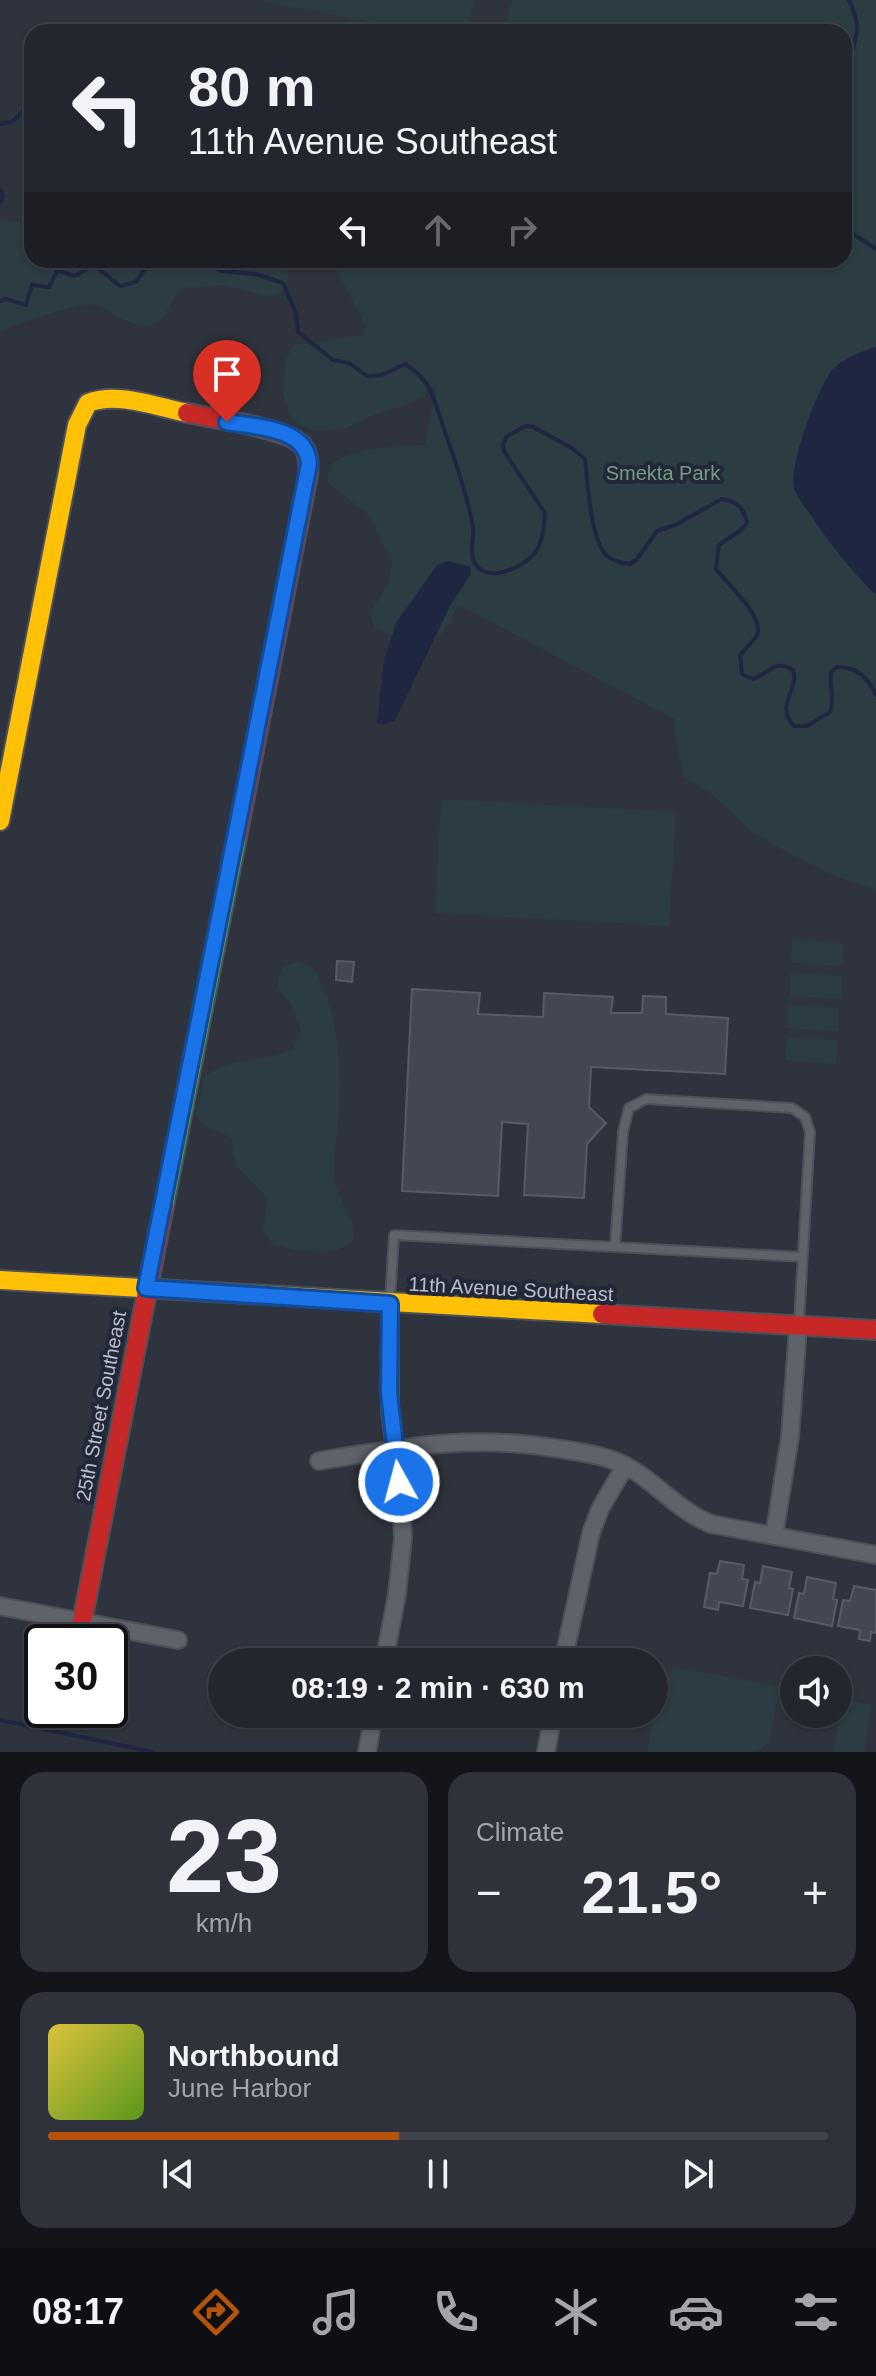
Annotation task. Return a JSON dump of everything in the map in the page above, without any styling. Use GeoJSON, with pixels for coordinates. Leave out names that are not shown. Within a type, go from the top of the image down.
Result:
{"type":"FeatureCollection","features":[{"type":"Feature","properties":{"kind":"street","name":"25th Street Southeast"},"geometry":{"type":"LineString","coordinates":[[0,821],[77,425],[88,403],[98,399],[116,399],[283,433],[305,446],[309,454],[308,475],[82,1622]]}},
{"type":"Feature","properties":{"kind":"street","name":"11th Avenue Southeast"},"geometry":{"type":"LineString","coordinates":[[0,1280],[876,1330]]}},
{"type":"Feature","properties":{"kind":"street"},"geometry":{"type":"LineString","coordinates":[[387,1648],[403,1538],[388,1376],[390,1304]]}},
{"type":"Feature","properties":{"kind":"street"},"geometry":{"type":"LineString","coordinates":[[774,1536],[790,1437],[798,1327]]}},
{"type":"Feature","properties":{"kind":"street"},"geometry":{"type":"LineString","coordinates":[[319,1461],[463,1441],[507,1442],[580,1452],[625,1466],[698,1519],[711,1524],[876,1555]]}},
{"type":"Feature","properties":{"kind":"street"},"geometry":{"type":"LineString","coordinates":[[566,1648],[591,1533],[600,1509],[625,1466]]}},
{"type":"Feature","properties":{"kind":"street"},"geometry":{"type":"LineString","coordinates":[[0,1606],[178,1640]]}},
{"type":"Feature","properties":{"kind":"street"},"geometry":{"type":"LineString","coordinates":[[367,1752],[371,1728]]}},
{"type":"Feature","properties":{"kind":"street"},"geometry":{"type":"LineString","coordinates":[[546,1752],[550,1728]]}},
{"type":"Feature","properties":{"kind":"lane"},"geometry":{"type":"LineString","coordinates":[[615,1247],[625,1119],[629,1108],[646,1099],[800,1111],[809,1123],[810,1144],[798,1327]]}},
{"type":"Feature","properties":{"kind":"lane"},"geometry":{"type":"LineString","coordinates":[[390,1304],[394,1235],[802,1257]]}},
{"type":"Feature","properties":{"kind":"green space"},"geometry":{"type":"Polygon","coordinates":[[[256,0],[474,0],[470,24],[383,24],[256,0]]]}},
{"type":"Feature","properties":{"kind":"green space","name":"Smekta Park"},"geometry":{"type":"Polygon","coordinates":[[[512,0],[876,0],[876,890],[835,876],[781,849],[751,831],[713,795],[684,777],[674,730],[676,720],[459,605],[442,634],[427,642],[408,641],[374,627],[370,613],[389,583],[392,563],[371,517],[327,482],[328,473],[334,462],[355,453],[393,446],[425,445],[437,383],[424,396],[406,405],[347,428],[316,431],[298,424],[290,415],[283,395],[286,359],[294,345],[362,335],[365,325],[336,268],[852,268],[852,24],[507,24],[512,0]]]}},
{"type":"Feature","properties":{"kind":"green space"},"geometry":{"type":"Polygon","coordinates":[[[0,220],[24,223],[24,268],[287,268],[289,280],[280,293],[267,296],[223,285],[181,288],[164,315],[152,325],[133,323],[116,317],[100,306],[88,305],[48,314],[0,332],[0,220]]]}},
{"type":"Feature","properties":{"kind":"green space"},"geometry":{"type":"Polygon","coordinates":[[[441,799],[676,812],[669,926],[435,913],[441,799]]]}},
{"type":"Feature","properties":{"kind":"green space"},"geometry":{"type":"Polygon","coordinates":[[[792,939],[843,943],[842,966],[791,963],[792,939]]]}},
{"type":"Feature","properties":{"kind":"green space"},"geometry":{"type":"Polygon","coordinates":[[[298,962],[313,967],[322,985],[334,1023],[339,1063],[335,1177],[354,1234],[353,1242],[324,1252],[273,1245],[263,1230],[267,1198],[238,1165],[232,1138],[201,1124],[196,1115],[205,1076],[236,1062],[292,1050],[301,1031],[293,1009],[279,988],[278,979],[284,966],[298,962]]]}},
{"type":"Feature","properties":{"kind":"green space"},"geometry":{"type":"Polygon","coordinates":[[[791,972],[842,976],[841,999],[790,996],[791,972]]]}},
{"type":"Feature","properties":{"kind":"green space"},"geometry":{"type":"Polygon","coordinates":[[[788,1004],[839,1008],[838,1031],[787,1028],[788,1004]]]}},
{"type":"Feature","properties":{"kind":"green space"},"geometry":{"type":"Polygon","coordinates":[[[787,1037],[838,1040],[836,1064],[785,1060],[787,1037]]]}},
{"type":"Feature","properties":{"kind":"green space"},"geometry":{"type":"Polygon","coordinates":[[[675,1667],[780,1687],[769,1743],[756,1752],[647,1752],[652,1728],[668,1728],[668,1671],[675,1667]]]}},
{"type":"Feature","properties":{"kind":"green space"},"geometry":{"type":"Polygon","coordinates":[[[852,1701],[872,1705],[864,1752],[833,1752],[838,1728],[852,1728],[852,1701]]]}},
{"type":"Feature","properties":{"kind":"water"},"geometry":{"type":"Polygon","coordinates":[[[876,347],[876,595],[841,556],[803,504],[794,487],[794,476],[806,427],[826,379],[841,362],[876,347]]]}},
{"type":"Feature","properties":{"kind":"water"},"geometry":{"type":"Polygon","coordinates":[[[448,561],[471,567],[470,576],[451,604],[395,720],[383,725],[377,723],[384,661],[396,623],[437,565],[448,561]]]}},
{"type":"Feature","properties":{"kind":"building"},"geometry":{"type":"Polygon","coordinates":[[[337,961],[354,962],[352,982],[336,980],[337,961]]]}},
{"type":"Feature","properties":{"kind":"building"},"geometry":{"type":"Polygon","coordinates":[[[412,989],[480,993],[478,1014],[543,1017],[544,993],[613,997],[611,1013],[642,1013],[643,996],[666,997],[666,1014],[728,1018],[725,1074],[591,1067],[589,1107],[606,1123],[587,1144],[584,1198],[524,1195],[528,1124],[502,1122],[498,1196],[402,1191],[412,989]]]}},
{"type":"Feature","properties":{"kind":"building"},"geometry":{"type":"Polygon","coordinates":[[[720,1561],[744,1565],[742,1579],[748,1580],[743,1606],[719,1602],[718,1610],[704,1607],[710,1573],[717,1574],[720,1561]]]}},
{"type":"Feature","properties":{"kind":"building"},"geometry":{"type":"Polygon","coordinates":[[[763,1566],[792,1572],[789,1588],[793,1589],[788,1615],[750,1608],[755,1582],[760,1583],[763,1566]]]}},
{"type":"Feature","properties":{"kind":"building"},"geometry":{"type":"Polygon","coordinates":[[[807,1577],[836,1583],[833,1599],[837,1600],[832,1626],[794,1618],[799,1593],[804,1594],[807,1577]]]}},
{"type":"Feature","properties":{"kind":"building"},"geometry":{"type":"Polygon","coordinates":[[[854,1586],[876,1590],[876,1633],[871,1632],[870,1641],[859,1639],[860,1630],[838,1626],[843,1600],[850,1601],[854,1586]]]}},
{"type":"Feature","properties":{"kind":"waterway"},"geometry":{"type":"LineString","coordinates":[[849,0],[857,26],[852,51]]}},
{"type":"Feature","properties":{"kind":"waterway"},"geometry":{"type":"LineString","coordinates":[[0,124],[12,122],[24,111]]}},
{"type":"Feature","properties":{"kind":"waterway"},"geometry":{"type":"LineString","coordinates":[[0,190],[3,196],[0,202]]}},
{"type":"Feature","properties":{"kind":"waterway"},"geometry":{"type":"LineString","coordinates":[[852,233],[876,249]]}},
{"type":"Feature","properties":{"kind":"waterway"},"geometry":{"type":"LineString","coordinates":[[0,301],[6,299],[26,305],[32,285],[49,287],[57,271],[75,276],[89,268]]}},
{"type":"Feature","properties":{"kind":"waterway"},"geometry":{"type":"LineString","coordinates":[[98,268],[120,286],[136,282],[146,268]]}},
{"type":"Feature","properties":{"kind":"waterway"},"geometry":{"type":"LineString","coordinates":[[216,268],[256,274],[283,283],[296,313],[298,332],[333,360],[349,363],[367,376],[382,375],[405,364],[418,374],[433,397],[459,473],[473,527],[473,558],[480,569],[496,573],[513,569],[529,559],[539,544],[545,513],[505,453],[503,445],[507,436],[526,426],[533,427],[572,448],[585,459],[597,537],[607,556],[615,560],[630,564],[657,531],[675,525],[722,499],[739,506],[747,523],[719,545],[716,569],[751,611],[758,629],[756,637],[740,656],[742,674],[753,679],[777,666],[793,670],[793,685],[786,711],[794,726],[807,726],[830,712],[831,672],[837,667],[851,669],[861,675],[876,695]]}},
{"type":"Feature","properties":{"kind":"waterway"},"geometry":{"type":"LineString","coordinates":[[0,1720],[153,1752]]}},
{"type":"Feature","properties":{"kind":"traffic: fast"},"geometry":{"type":"LineString","coordinates":[[164,1206],[237,837]]}},
{"type":"Feature","properties":{"kind":"traffic: slow"},"geometry":{"type":"LineString","coordinates":[[0,821],[77,425],[88,403],[99,400],[124,399],[187,413]]}},
{"type":"Feature","properties":{"kind":"traffic: slow"},"geometry":{"type":"LineString","coordinates":[[0,1280],[602,1314]]}},
{"type":"Feature","properties":{"kind":"traffic: jam"},"geometry":{"type":"LineString","coordinates":[[187,413],[248,424],[281,434],[302,445],[308,459],[308,475],[237,837]]}},
{"type":"Feature","properties":{"kind":"traffic: jam"},"geometry":{"type":"LineString","coordinates":[[82,1622],[164,1206]]}},
{"type":"Feature","properties":{"kind":"traffic: jam"},"geometry":{"type":"LineString","coordinates":[[602,1314],[876,1330]]}},
{"type":"Feature","properties":{"kind":"route"},"geometry":{"type":"LineString","coordinates":[[227,422],[283,433],[300,441],[309,454],[308,475],[146,1288],[390,1304],[388,1376],[399,1482]]}}]}
